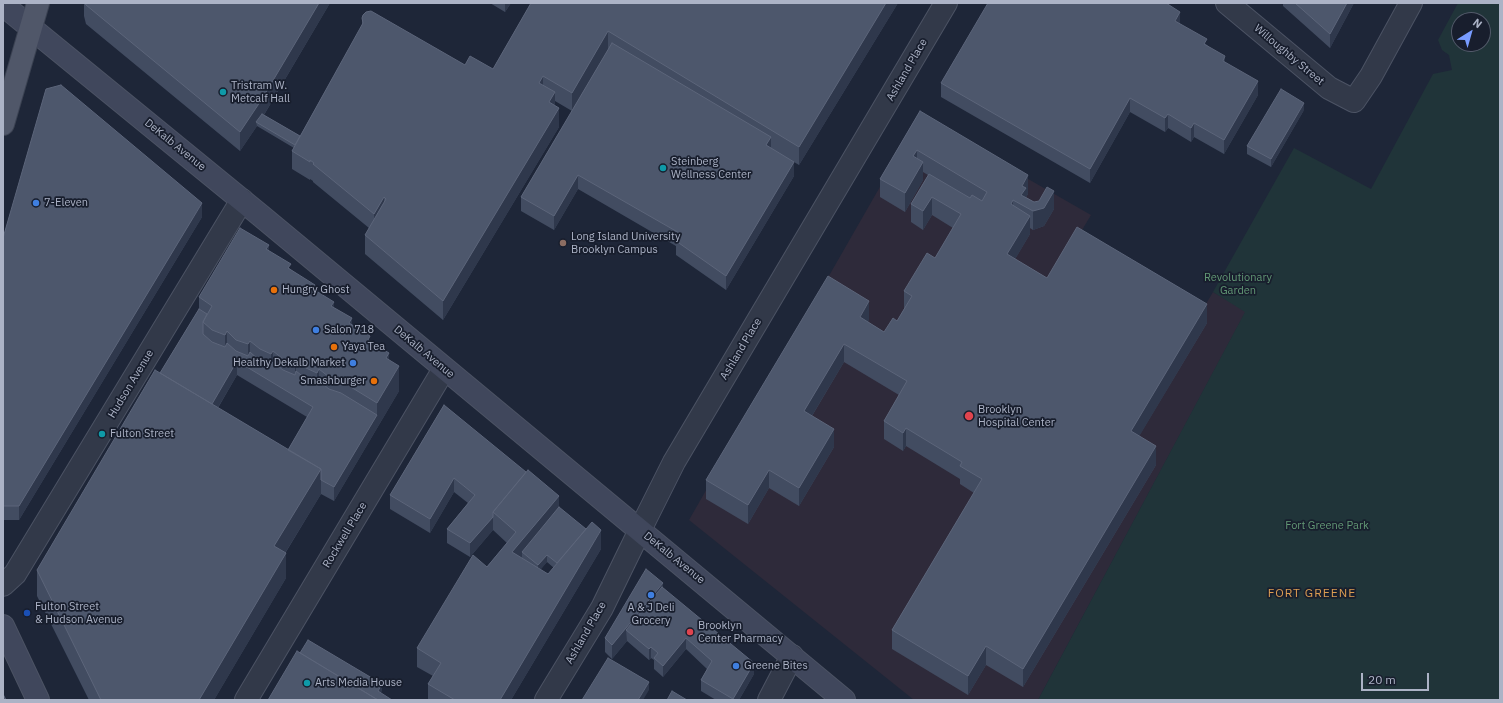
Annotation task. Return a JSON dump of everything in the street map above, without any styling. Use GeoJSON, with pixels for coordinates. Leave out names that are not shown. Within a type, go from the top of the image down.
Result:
{"type":"FeatureCollection","features":[{"type":"Feature","properties":{"kind":"main road"},"geometry":{"type":"LineString","coordinates":[[3,124],[38,3]]}},
{"type":"Feature","properties":{"kind":"main road","name":"DeKalb Avenue"},"geometry":{"type":"LineString","coordinates":[[3,5],[242,200],[844,700]]}},
{"type":"Feature","properties":{"kind":"main road"},"geometry":{"type":"LineString","coordinates":[[3,626],[38,700]]}},
{"type":"Feature","properties":{"kind":"street","name":"Ashland Place"},"geometry":{"type":"LineString","coordinates":[[546,700],[602,608],[674,462],[946,3]]}},
{"type":"Feature","properties":{"kind":"street","name":"Willoughby Street"},"geometry":{"type":"LineString","coordinates":[[1227,3],[1329,88],[1354,101],[1371,76],[1411,3]]}},
{"type":"Feature","properties":{"kind":"street","name":"Hudson Avenue"},"geometry":{"type":"LineString","coordinates":[[3,585],[15,574],[242,200]]}},
{"type":"Feature","properties":{"kind":"street","name":"Rockwell Place"},"geometry":{"type":"LineString","coordinates":[[246,700],[444,369]]}},
{"type":"Feature","properties":{"kind":"street"},"geometry":{"type":"LineString","coordinates":[[769,700],[792,656]]}},
{"type":"Feature","properties":{"kind":"shaded area","name":"Brooklyn Hospital Center"},"geometry":{"type":"Polygon","coordinates":[[[920,117],[1091,215],[1079,235],[1203,309],[1213,292],[1246,311],[1038,700],[914,700],[689,520],[920,117]]]}},
{"type":"Feature","properties":{"kind":"green space","name":"Fort Greene Park"},"geometry":{"type":"Polygon","coordinates":[[[1458,3],[1500,3],[1500,700],[1038,700],[1245,312],[1213,292],[1294,148],[1371,189],[1433,74],[1452,70],[1449,55],[1442,50],[1438,40],[1451,16],[1451,52],[1491,52],[1491,12],[1453,12],[1458,3]]]}},
{"type":"Feature","properties":{"kind":"building","name":"Tristram W. Metcalf Hall"},"geometry":{"type":"Polygon","coordinates":[[[85,3],[319,3],[262,99],[240,132],[85,3]]]}},
{"type":"Feature","properties":{"kind":"building"},"geometry":{"type":"Polygon","coordinates":[[[531,3],[886,3],[799,147],[608,31],[572,93],[543,76],[539,83],[555,92],[549,102],[559,108],[443,301],[365,235],[386,199],[384,197],[374,214],[313,164],[314,163],[292,151],[363,23],[362,18],[366,12],[371,11],[465,65],[470,56],[493,69],[531,3]]]}},
{"type":"Feature","properties":{"kind":"building"},"geometry":{"type":"Polygon","coordinates":[[[988,3],[1166,3],[1180,12],[1175,21],[1207,39],[1204,44],[1225,56],[1223,61],[1258,81],[1224,140],[1194,123],[1191,128],[1168,114],[1165,118],[1130,98],[1090,169],[941,83],[988,3]]]}},
{"type":"Feature","properties":{"kind":"building"},"geometry":{"type":"Polygon","coordinates":[[[1295,3],[1347,3],[1330,34],[1295,3]]]}},
{"type":"Feature","properties":{"kind":"building","name":"Steinberg Wellness Center"},"geometry":{"type":"Polygon","coordinates":[[[612,43],[771,137],[766,145],[794,162],[726,276],[676,241],[681,234],[578,175],[554,216],[521,197],[612,43]]]}},
{"type":"Feature","properties":{"kind":"building"},"geometry":{"type":"Polygon","coordinates":[[[61,85],[202,203],[19,506],[3,506],[3,238],[46,89],[61,85]]]}},
{"type":"Feature","properties":{"kind":"building"},"geometry":{"type":"Polygon","coordinates":[[[1281,89],[1304,103],[1271,159],[1247,146],[1281,89]]]}},
{"type":"Feature","properties":{"kind":"building"},"geometry":{"type":"Polygon","coordinates":[[[920,111],[1028,175],[1022,186],[1026,188],[1021,195],[1034,202],[1039,201],[1047,187],[1054,191],[1044,208],[1033,211],[1013,200],[1011,204],[1030,216],[1007,254],[1047,278],[1077,227],[1207,304],[1131,431],[1156,446],[1023,669],[986,646],[968,676],[892,630],[982,479],[960,466],[962,462],[906,428],[903,433],[884,421],[907,381],[844,344],[804,411],[834,429],[799,488],[769,470],[748,505],[706,480],[828,276],[869,301],[860,317],[884,332],[893,318],[897,321],[912,296],[904,291],[927,253],[935,258],[961,214],[932,197],[923,211],[911,204],[929,174],[970,198],[972,195],[982,201],[987,192],[917,150],[913,156],[923,162],[905,193],[880,179],[920,111]]]}},
{"type":"Feature","properties":{"kind":"building"},"geometry":{"type":"Polygon","coordinates":[[[262,114],[300,136],[295,145],[256,122],[262,114]]]}},
{"type":"Feature","properties":{"kind":"building"},"geometry":{"type":"Polygon","coordinates":[[[240,228],[269,245],[266,249],[291,264],[288,268],[315,285],[313,289],[334,302],[331,306],[352,318],[349,323],[370,336],[368,340],[389,353],[386,358],[399,366],[377,403],[341,381],[329,377],[319,369],[317,373],[306,368],[296,360],[295,363],[283,359],[273,351],[271,354],[260,349],[250,341],[248,344],[236,340],[227,331],[225,335],[212,330],[203,322],[212,306],[199,297],[240,228]]]}},
{"type":"Feature","properties":{"kind":"building"},"geometry":{"type":"Polygon","coordinates":[[[199,309],[207,314],[203,322],[203,334],[212,342],[225,347],[227,343],[236,351],[248,356],[250,352],[260,361],[271,365],[273,362],[283,370],[295,375],[296,371],[306,379],[317,384],[319,381],[329,389],[341,393],[377,415],[334,487],[321,480],[321,469],[288,450],[313,407],[237,361],[212,404],[160,373],[199,309]]]}},
{"type":"Feature","properties":{"kind":"building"},"geometry":{"type":"Polygon","coordinates":[[[155,370],[321,469],[274,546],[286,553],[199,700],[101,700],[37,570],[155,370]]]}},
{"type":"Feature","properties":{"kind":"building"},"geometry":{"type":"Polygon","coordinates":[[[444,405],[526,472],[493,512],[493,517],[470,543],[447,529],[475,495],[454,478],[430,519],[390,495],[444,405]]]}},
{"type":"Feature","properties":{"kind":"building"},"geometry":{"type":"Polygon","coordinates":[[[528,470],[559,496],[512,552],[548,574],[592,522],[601,530],[500,700],[455,700],[428,684],[441,663],[417,648],[473,555],[487,567],[516,532],[493,512],[528,470]]]}},
{"type":"Feature","properties":{"kind":"building"},"geometry":{"type":"Polygon","coordinates":[[[559,507],[586,529],[557,563],[547,555],[538,565],[522,552],[559,507]]]}},
{"type":"Feature","properties":{"kind":"building"},"geometry":{"type":"Polygon","coordinates":[[[646,569],[663,583],[612,645],[605,638],[646,569]]]}},
{"type":"Feature","properties":{"kind":"building"},"geometry":{"type":"Polygon","coordinates":[[[662,587],[754,663],[733,699],[701,680],[712,661],[686,638],[663,666],[654,658],[658,653],[651,647],[649,649],[626,630],[662,587]]]}},
{"type":"Feature","properties":{"kind":"building"},"geometry":{"type":"Polygon","coordinates":[[[308,640],[382,684],[378,691],[392,700],[378,700],[300,653],[308,640]]]}},
{"type":"Feature","properties":{"kind":"building"},"geometry":{"type":"Polygon","coordinates":[[[297,651],[378,700],[268,700],[297,651]]]}},
{"type":"Feature","properties":{"kind":"building"},"geometry":{"type":"Polygon","coordinates":[[[608,658],[649,682],[638,700],[582,700],[608,658]]]}},
{"type":"Feature","properties":{"kind":"building"},"geometry":{"type":"Polygon","coordinates":[[[672,691],[687,700],[667,700],[672,691]]]}},
{"type":"Feature","properties":{"kind":"place","name":"Tristram W. Metcalf Hall"},"geometry":{"type":"Point","coordinates":[223,92]}},
{"type":"Feature","properties":{"kind":"place","name":"Steinberg Wellness Center"},"geometry":{"type":"Point","coordinates":[663,168]}},
{"type":"Feature","properties":{"kind":"place","name":"7-Eleven"},"geometry":{"type":"Point","coordinates":[36,203]}},
{"type":"Feature","properties":{"kind":"place","name":"Long Island University Brooklyn Campus"},"geometry":{"type":"Point","coordinates":[563,243]}},
{"type":"Feature","properties":{"kind":"place","name":"Hungry Ghost"},"geometry":{"type":"Point","coordinates":[274,290]}},
{"type":"Feature","properties":{"kind":"place","name":"Salon 718"},"geometry":{"type":"Point","coordinates":[316,330]}},
{"type":"Feature","properties":{"kind":"place","name":"Yaya Tea"},"geometry":{"type":"Point","coordinates":[334,347]}},
{"type":"Feature","properties":{"kind":"place","name":"Healthy Dekalb Market"},"geometry":{"type":"Point","coordinates":[353,363]}},
{"type":"Feature","properties":{"kind":"place","name":"Smashburger"},"geometry":{"type":"Point","coordinates":[374,381]}},
{"type":"Feature","properties":{"kind":"place","name":"Brooklyn Hospital Center"},"geometry":{"type":"Point","coordinates":[969,416]}},
{"type":"Feature","properties":{"kind":"place","name":"Fulton Street"},"geometry":{"type":"Point","coordinates":[102,434]}},
{"type":"Feature","properties":{"kind":"place","name":"A & J Deli Grocery"},"geometry":{"type":"Point","coordinates":[651,595]}},
{"type":"Feature","properties":{"kind":"place","name":"Fulton Street & Hudson Avenue"},"geometry":{"type":"Point","coordinates":[27,613]}},
{"type":"Feature","properties":{"kind":"place","name":"Brooklyn Center Pharmacy"},"geometry":{"type":"Point","coordinates":[690,632]}},
{"type":"Feature","properties":{"kind":"place","name":"Greene Bites"},"geometry":{"type":"Point","coordinates":[736,666]}},
{"type":"Feature","properties":{"kind":"place","name":"Arts Media House"},"geometry":{"type":"Point","coordinates":[307,683]}},
{"type":"Feature","properties":{"kind":"district","name":"FORT GREENE"},"geometry":{"type":"Point","coordinates":[1312,594]}},
{"type":"Feature","properties":{"kind":"park label","name":"Revolutionary Garden"},"geometry":{"type":"Point","coordinates":[1238,284]}}]}
